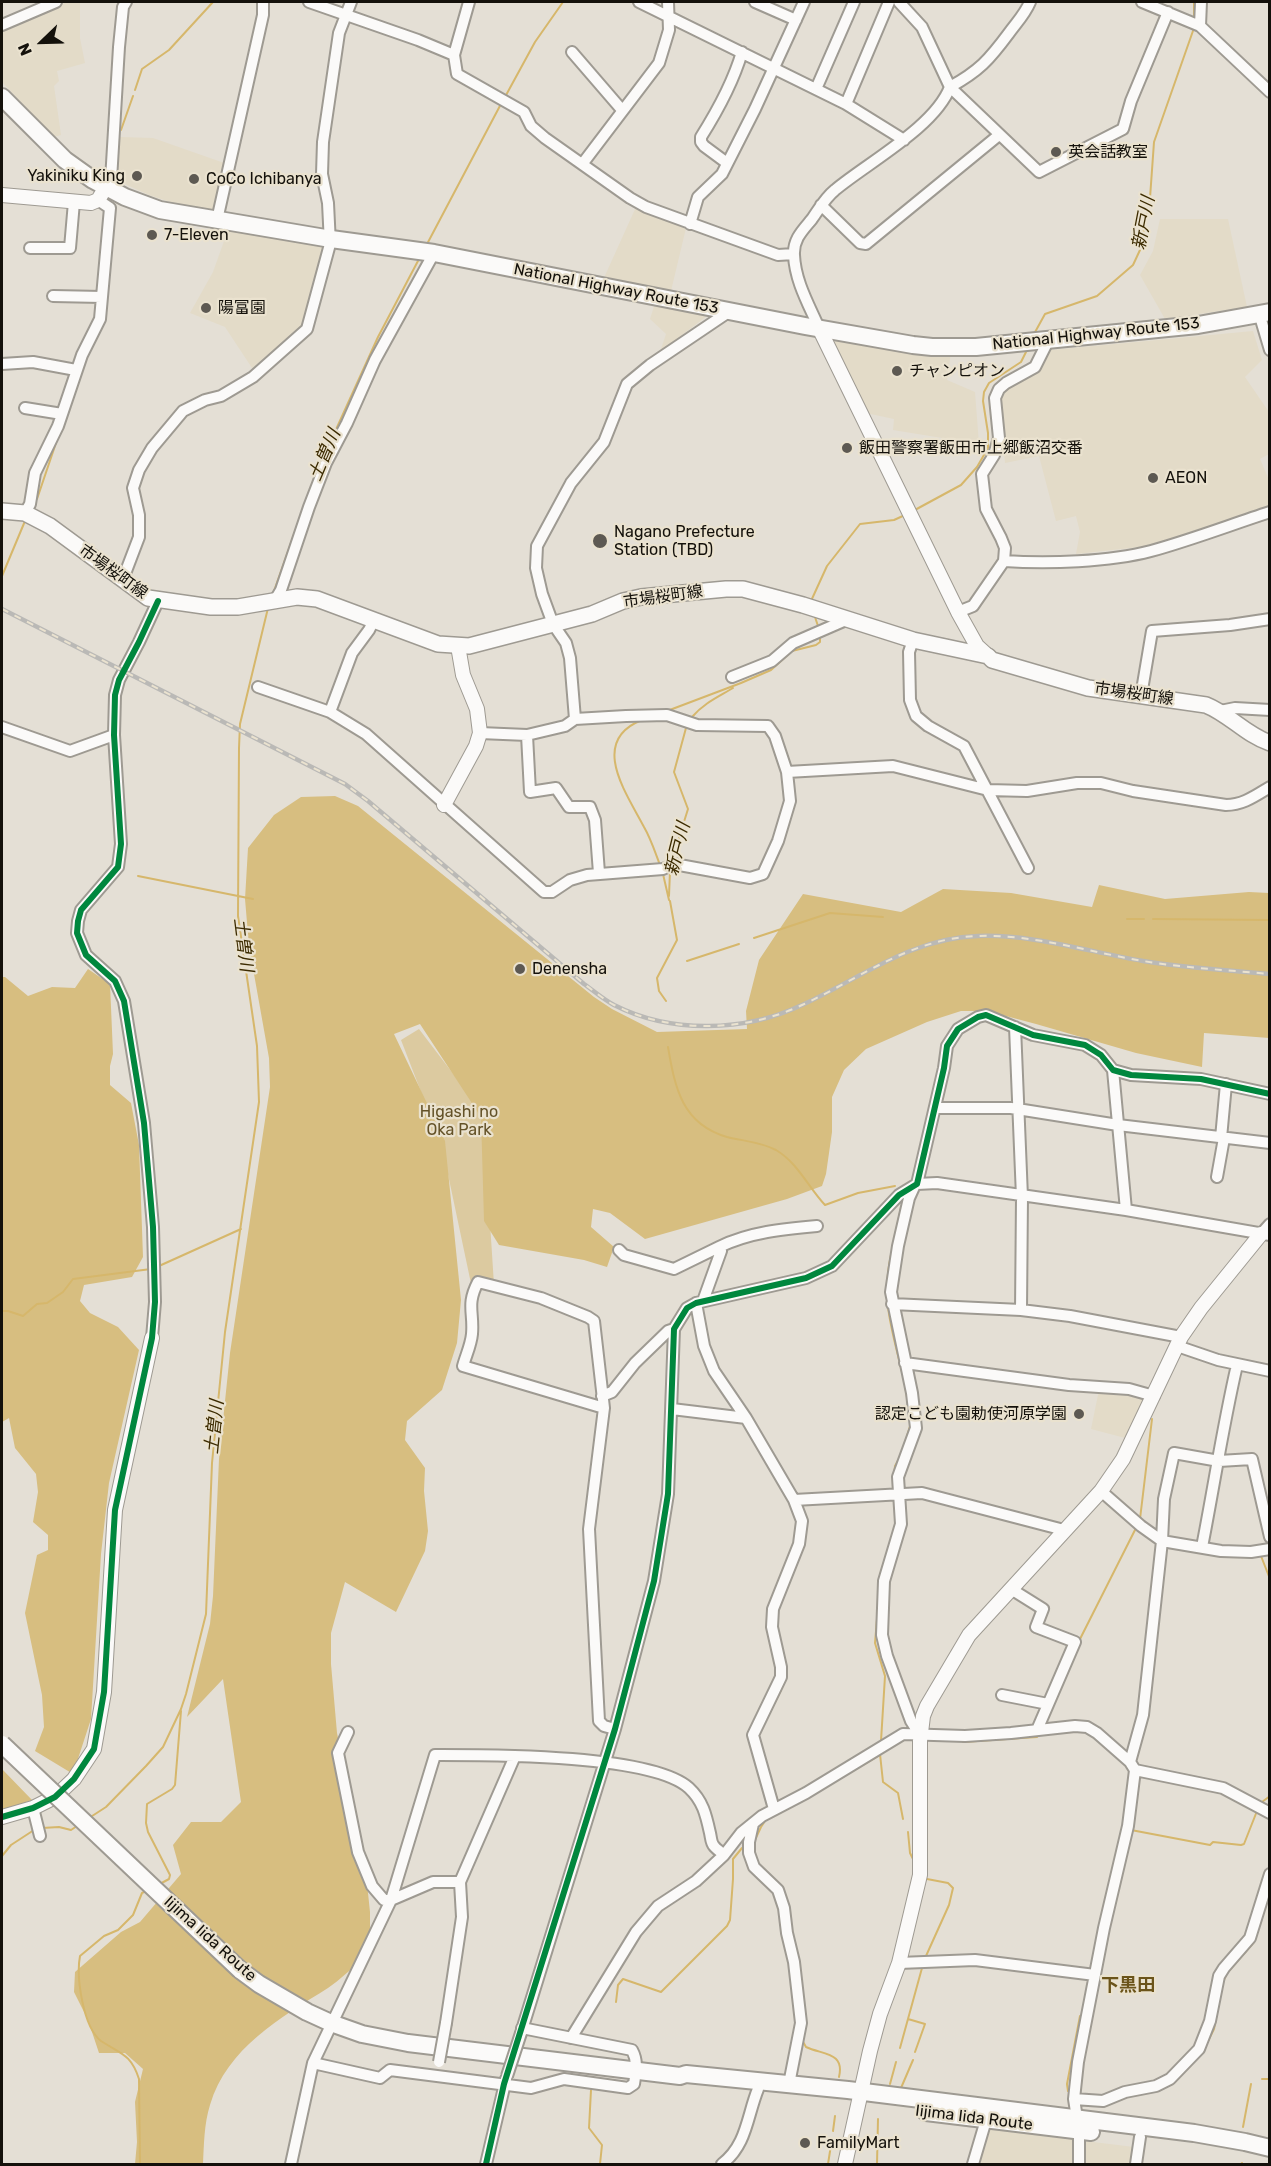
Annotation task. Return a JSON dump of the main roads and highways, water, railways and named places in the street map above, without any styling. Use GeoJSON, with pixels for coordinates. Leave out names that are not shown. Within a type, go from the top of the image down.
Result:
{"type":"FeatureCollection","features":[{"type":"Feature","properties":{"kind":"main road","name":"National Highway Route 153"},"geometry":{"type":"LineString","coordinates":[[2,97],[65,160],[93,180],[102,194],[160,210],[331,239],[428,252],[819,328],[932,347],[976,347],[1198,325],[1264,313]]}},
{"type":"Feature","properties":{"kind":"main road","name":"市場桜町線"},"geometry":{"type":"LineString","coordinates":[[2,511],[25,513],[50,526],[148,598],[158,601],[238,608],[297,597],[317,599],[438,644],[458,646],[486,642],[592,614],[623,601],[642,597],[743,589],[913,640],[988,656],[992,660],[1088,688],[1197,704],[1220,711],[1252,735],[1269,743]]}},
{"type":"Feature","properties":{"kind":"main road","name":"Iijima Iida Route"},"geometry":{"type":"LineString","coordinates":[[2,1744],[240,1970],[281,1997],[331,2023],[362,2034],[408,2043],[636,2071],[789,2084],[986,2120],[1194,2133],[1269,2148]]}},
{"type":"Feature","properties":{"kind":"main road","name":"Iijima Iida Route"},"geometry":{"type":"LineString","coordinates":[[680,2076],[686,2080],[758,2089],[859,2097],[1079,2125],[1140,2137],[1231,2149],[1269,2158]]}},
{"type":"Feature","properties":{"kind":"waterway"},"geometry":{"type":"LineString","coordinates":[[135,90],[142,69],[169,50],[213,2]]}},
{"type":"Feature","properties":{"kind":"waterway","name":"土曽川"},"geometry":{"type":"LineString","coordinates":[[505,97],[535,42],[563,2]]}},
{"type":"Feature","properties":{"kind":"waterway","name":"新戸川"},"geometry":{"type":"LineString","coordinates":[[1194,2],[1194,20]]}},
{"type":"Feature","properties":{"kind":"waterway","name":"新戸川"},"geometry":{"type":"LineString","coordinates":[[1034,334],[1045,314],[1097,296],[1133,265],[1140,250],[1150,198],[1154,142],[1194,28]]}},
{"type":"Feature","properties":{"kind":"waterway"},"geometry":{"type":"LineString","coordinates":[[121,130],[133,96]]}},
{"type":"Feature","properties":{"kind":"waterway","name":"土曽川"},"geometry":{"type":"LineString","coordinates":[[426,246],[502,102]]}},
{"type":"Feature","properties":{"kind":"waterway","name":"土曽川"},"geometry":{"type":"LineString","coordinates":[[324,456],[378,337],[419,259]]}},
{"type":"Feature","properties":{"kind":"waterway"},"geometry":{"type":"LineString","coordinates":[[104,322],[106,310]]}},
{"type":"Feature","properties":{"kind":"waterway","name":"新戸川"},"geometry":{"type":"LineString","coordinates":[[913,511],[961,485],[977,467],[988,448],[984,392],[989,383],[1021,362],[1028,348]]}},
{"type":"Feature","properties":{"kind":"waterway"},"geometry":{"type":"LineString","coordinates":[[37,499],[58,437]]}},
{"type":"Feature","properties":{"kind":"waterway","name":"土曽川"},"geometry":{"type":"LineString","coordinates":[[273,594],[305,503]]}},
{"type":"Feature","properties":{"kind":"waterway","name":"新戸川"},"geometry":{"type":"LineString","coordinates":[[811,601],[827,566],[860,524],[894,520],[905,515]]}},
{"type":"Feature","properties":{"kind":"waterway"},"geometry":{"type":"LineString","coordinates":[[2,576],[25,521]]}},
{"type":"Feature","properties":{"kind":"waterway","name":"土曽川"},"geometry":{"type":"LineString","coordinates":[[89,1818],[106,1807],[163,1747],[186,1694],[206,1614],[212,1463],[225,1332],[259,1102],[257,1046],[238,916],[239,748],[240,724],[268,608]]}},
{"type":"Feature","properties":{"kind":"waterway","name":"新戸川"},"geometry":{"type":"LineString","coordinates":[[814,614],[819,629]]}},
{"type":"Feature","properties":{"kind":"waterway","name":"新戸川"},"geometry":{"type":"LineString","coordinates":[[741,683],[771,670],[792,651],[816,645],[820,642],[820,634]]}},
{"type":"Feature","properties":{"kind":"waterway"},"geometry":{"type":"LineString","coordinates":[[667,711],[741,683]]}},
{"type":"Feature","properties":{"kind":"waterway","name":"新戸川"},"geometry":{"type":"LineString","coordinates":[[692,717],[706,704],[733,688]]}},
{"type":"Feature","properties":{"kind":"waterway"},"geometry":{"type":"LineString","coordinates":[[642,720],[626,729],[617,741],[614,754],[616,769],[622,784],[649,836],[660,865]]}},
{"type":"Feature","properties":{"kind":"waterway","name":"新戸川"},"geometry":{"type":"LineString","coordinates":[[672,860],[688,809],[674,772],[686,728]]}},
{"type":"Feature","properties":{"kind":"waterway","name":"新戸川"},"geometry":{"type":"LineString","coordinates":[[669,896],[670,871]]}},
{"type":"Feature","properties":{"kind":"waterway","name":"新戸川"},"geometry":{"type":"LineString","coordinates":[[663,874],[669,900]]}},
{"type":"Feature","properties":{"kind":"waterway"},"geometry":{"type":"LineString","coordinates":[[138,876],[253,899]]}},
{"type":"Feature","properties":{"kind":"waterway","name":"新戸川"},"geometry":{"type":"LineString","coordinates":[[666,1001],[659,991],[657,978],[677,940],[670,901]]}},
{"type":"Feature","properties":{"kind":"waterway"},"geometry":{"type":"LineString","coordinates":[[754,938],[830,913],[883,917]]}},
{"type":"Feature","properties":{"kind":"waterway"},"geometry":{"type":"LineString","coordinates":[[1127,919],[1144,919]]}},
{"type":"Feature","properties":{"kind":"waterway"},"geometry":{"type":"LineString","coordinates":[[1153,919],[1270,920]]}},
{"type":"Feature","properties":{"kind":"waterway"},"geometry":{"type":"LineString","coordinates":[[687,961],[739,944]]}},
{"type":"Feature","properties":{"kind":"waterway","name":"新戸川"},"geometry":{"type":"LineString","coordinates":[[668,1047],[678,1090],[690,1114],[712,1131],[727,1137],[758,1143],[784,1155],[797,1168],[825,1205],[858,1193],[895,1186]]}},
{"type":"Feature","properties":{"kind":"waterway"},"geometry":{"type":"LineString","coordinates":[[892,1249],[901,1208]]}},
{"type":"Feature","properties":{"kind":"waterway"},"geometry":{"type":"LineString","coordinates":[[159,1266],[241,1229]]}},
{"type":"Feature","properties":{"kind":"waterway"},"geometry":{"type":"LineString","coordinates":[[891,1255],[887,1300],[902,1372]]}},
{"type":"Feature","properties":{"kind":"waterway"},"geometry":{"type":"LineString","coordinates":[[2,1311],[23,1316],[37,1304],[47,1303],[63,1292],[73,1279],[151,1269]]}},
{"type":"Feature","properties":{"kind":"waterway"},"geometry":{"type":"LineString","coordinates":[[905,1385],[907,1397]]}},
{"type":"Feature","properties":{"kind":"waterway"},"geometry":{"type":"LineString","coordinates":[[1140,1519],[1152,1419]]}},
{"type":"Feature","properties":{"kind":"waterway"},"geometry":{"type":"LineString","coordinates":[[904,1446],[911,1423]]}},
{"type":"Feature","properties":{"kind":"waterway"},"geometry":{"type":"LineString","coordinates":[[893,1486],[895,1466],[900,1457]]}},
{"type":"Feature","properties":{"kind":"waterway"},"geometry":{"type":"LineString","coordinates":[[1079,1641],[1136,1528]]}},
{"type":"Feature","properties":{"kind":"waterway"},"geometry":{"type":"LineString","coordinates":[[880,1575],[890,1543]]}},
{"type":"Feature","properties":{"kind":"waterway"},"geometry":{"type":"LineString","coordinates":[[1261,1556],[1270,1579]]}},
{"type":"Feature","properties":{"kind":"waterway"},"geometry":{"type":"LineString","coordinates":[[877,1619],[875,1643],[885,1676],[881,1741]]}},
{"type":"Feature","properties":{"kind":"waterway"},"geometry":{"type":"LineString","coordinates":[[769,1714],[781,1690]]}},
{"type":"Feature","properties":{"kind":"waterway"},"geometry":{"type":"LineString","coordinates":[[158,1885],[169,1879],[170,1875],[148,1832],[147,1804],[175,1785],[181,1711]]}},
{"type":"Feature","properties":{"kind":"waterway"},"geometry":{"type":"LineString","coordinates":[[963,1742],[1037,1737]]}},
{"type":"Feature","properties":{"kind":"waterway"},"geometry":{"type":"LineString","coordinates":[[880,1754],[883,1782],[898,1793],[903,1819]]}},
{"type":"Feature","properties":{"kind":"waterway"},"geometry":{"type":"LineString","coordinates":[[807,1798],[880,1755]]}},
{"type":"Feature","properties":{"kind":"waterway"},"geometry":{"type":"LineString","coordinates":[[770,1776],[777,1799]]}},
{"type":"Feature","properties":{"kind":"waterway"},"geometry":{"type":"LineString","coordinates":[[1262,1802],[1270,1796]]}},
{"type":"Feature","properties":{"kind":"waterway"},"geometry":{"type":"LineString","coordinates":[[1131,1830],[1210,1845],[1213,1842],[1241,1845],[1244,1844],[1257,1811]]}},
{"type":"Feature","properties":{"kind":"waterway"},"geometry":{"type":"LineString","coordinates":[[754,1842],[767,1818]]}},
{"type":"Feature","properties":{"kind":"waterway","name":"土曽川"},"geometry":{"type":"LineString","coordinates":[[42,1828],[59,1827],[71,1830],[77,1826]]}},
{"type":"Feature","properties":{"kind":"waterway","name":"土曽川"},"geometry":{"type":"LineString","coordinates":[[2,1856],[11,1845],[34,1830]]}},
{"type":"Feature","properties":{"kind":"waterway"},"geometry":{"type":"LineString","coordinates":[[908,1832],[910,1853],[914,1861]]}},
{"type":"Feature","properties":{"kind":"waterway"},"geometry":{"type":"LineString","coordinates":[[616,2002],[618,1985],[623,1979],[661,1992],[727,1926],[730,1920],[733,1859],[742,1848]]}},
{"type":"Feature","properties":{"kind":"waterway"},"geometry":{"type":"LineString","coordinates":[[926,1956],[949,1905],[953,1888],[948,1883],[927,1879]]}},
{"type":"Feature","properties":{"kind":"waterway"},"geometry":{"type":"LineString","coordinates":[[140,2164],[139,2079],[129,2059],[101,2041],[90,2025],[82,2001],[79,1965],[80,1956],[104,1936],[118,1930],[133,1915],[142,1893],[148,1890]]}},
{"type":"Feature","properties":{"kind":"waterway"},"geometry":{"type":"LineString","coordinates":[[1223,1982],[1227,1973],[1254,1942]]}},
{"type":"Feature","properties":{"kind":"waterway"},"geometry":{"type":"LineString","coordinates":[[900,2048],[922,1968]]}},
{"type":"Feature","properties":{"kind":"waterway"},"geometry":{"type":"LineString","coordinates":[[1206,2045],[1214,2029],[1219,2002]]}},
{"type":"Feature","properties":{"kind":"waterway"},"geometry":{"type":"LineString","coordinates":[[1068,2091],[1067,2084],[1080,2016]]}},
{"type":"Feature","properties":{"kind":"waterway"},"geometry":{"type":"LineString","coordinates":[[908,2019],[925,2024],[915,2052]]}},
{"type":"Feature","properties":{"kind":"waterway"},"geometry":{"type":"LineString","coordinates":[[802,2040],[806,2047],[836,2059],[839,2063],[839,2077]]}},
{"type":"Feature","properties":{"kind":"waterway"},"geometry":{"type":"LineString","coordinates":[[901,2088],[913,2060]]}},
{"type":"Feature","properties":{"kind":"waterway"},"geometry":{"type":"LineString","coordinates":[[890,2084],[896,2062]]}},
{"type":"Feature","properties":{"kind":"waterway"},"geometry":{"type":"LineString","coordinates":[[1262,2079],[1270,2079]]}},
{"type":"Feature","properties":{"kind":"waterway"},"geometry":{"type":"LineString","coordinates":[[1243,2127],[1251,2084]]}},
{"type":"Feature","properties":{"kind":"waterway"},"geometry":{"type":"LineString","coordinates":[[591,2090],[589,2128],[602,2145],[600,2164]]}},
{"type":"Feature","properties":{"kind":"waterway"},"geometry":{"type":"LineString","coordinates":[[1104,2106],[1126,2097]]}},
{"type":"Feature","properties":{"kind":"waterway"},"geometry":{"type":"LineString","coordinates":[[833,2131],[835,2116]]}},
{"type":"Feature","properties":{"kind":"waterway"},"geometry":{"type":"LineString","coordinates":[[877,2164],[878,2119]]}},
{"type":"Feature","properties":{"kind":"waterway"},"geometry":{"type":"LineString","coordinates":[[828,2164],[831,2145]]}},
{"type":"Feature","properties":{"kind":"railway"},"geometry":{"type":"LineString","coordinates":[[2,609],[345,784],[584,984],[614,1005],[659,1021],[684,1025],[732,1025],[780,1014],[908,952],[954,938],[978,936],[1040,941],[1159,963],[1270,974]]}},
{"type":"Feature","properties":{"kind":"place","name":"英会話教室"},"geometry":{"type":"Point","coordinates":[1056,152]}},
{"type":"Feature","properties":{"kind":"place","name":"Yakiniku King"},"geometry":{"type":"Point","coordinates":[137,176]}},
{"type":"Feature","properties":{"kind":"place","name":"CoCo Ichibanya"},"geometry":{"type":"Point","coordinates":[194,179]}},
{"type":"Feature","properties":{"kind":"place","name":"7-Eleven"},"geometry":{"type":"Point","coordinates":[152,235]}},
{"type":"Feature","properties":{"kind":"place","name":"陽富園"},"geometry":{"type":"Point","coordinates":[206,308]}},
{"type":"Feature","properties":{"kind":"place","name":"チャンピオン"},"geometry":{"type":"Point","coordinates":[897,371]}},
{"type":"Feature","properties":{"kind":"place","name":"飯田警察署飯田市上郷飯沼交番"},"geometry":{"type":"Point","coordinates":[847,448]}},
{"type":"Feature","properties":{"kind":"place","name":"AEON"},"geometry":{"type":"Point","coordinates":[1153,478]}},
{"type":"Feature","properties":{"kind":"place","name":"Nagano Prefecture Station (TBD)"},"geometry":{"type":"Point","coordinates":[600,541]}},
{"type":"Feature","properties":{"kind":"place","name":"Denensha"},"geometry":{"type":"Point","coordinates":[520,969]}},
{"type":"Feature","properties":{"kind":"place","name":"認定こども園勅使河原学園"},"geometry":{"type":"Point","coordinates":[1079,1414]}},
{"type":"Feature","properties":{"kind":"place","name":"FamilyMart"},"geometry":{"type":"Point","coordinates":[805,2143]}},
{"type":"Feature","properties":{"kind":"district","name":"下黒田"},"geometry":{"type":"Point","coordinates":[1128,1986]}},
{"type":"Feature","properties":{"kind":"park label","name":"Higashi no Oka Park"},"geometry":{"type":"Point","coordinates":[459,1121]}}]}
